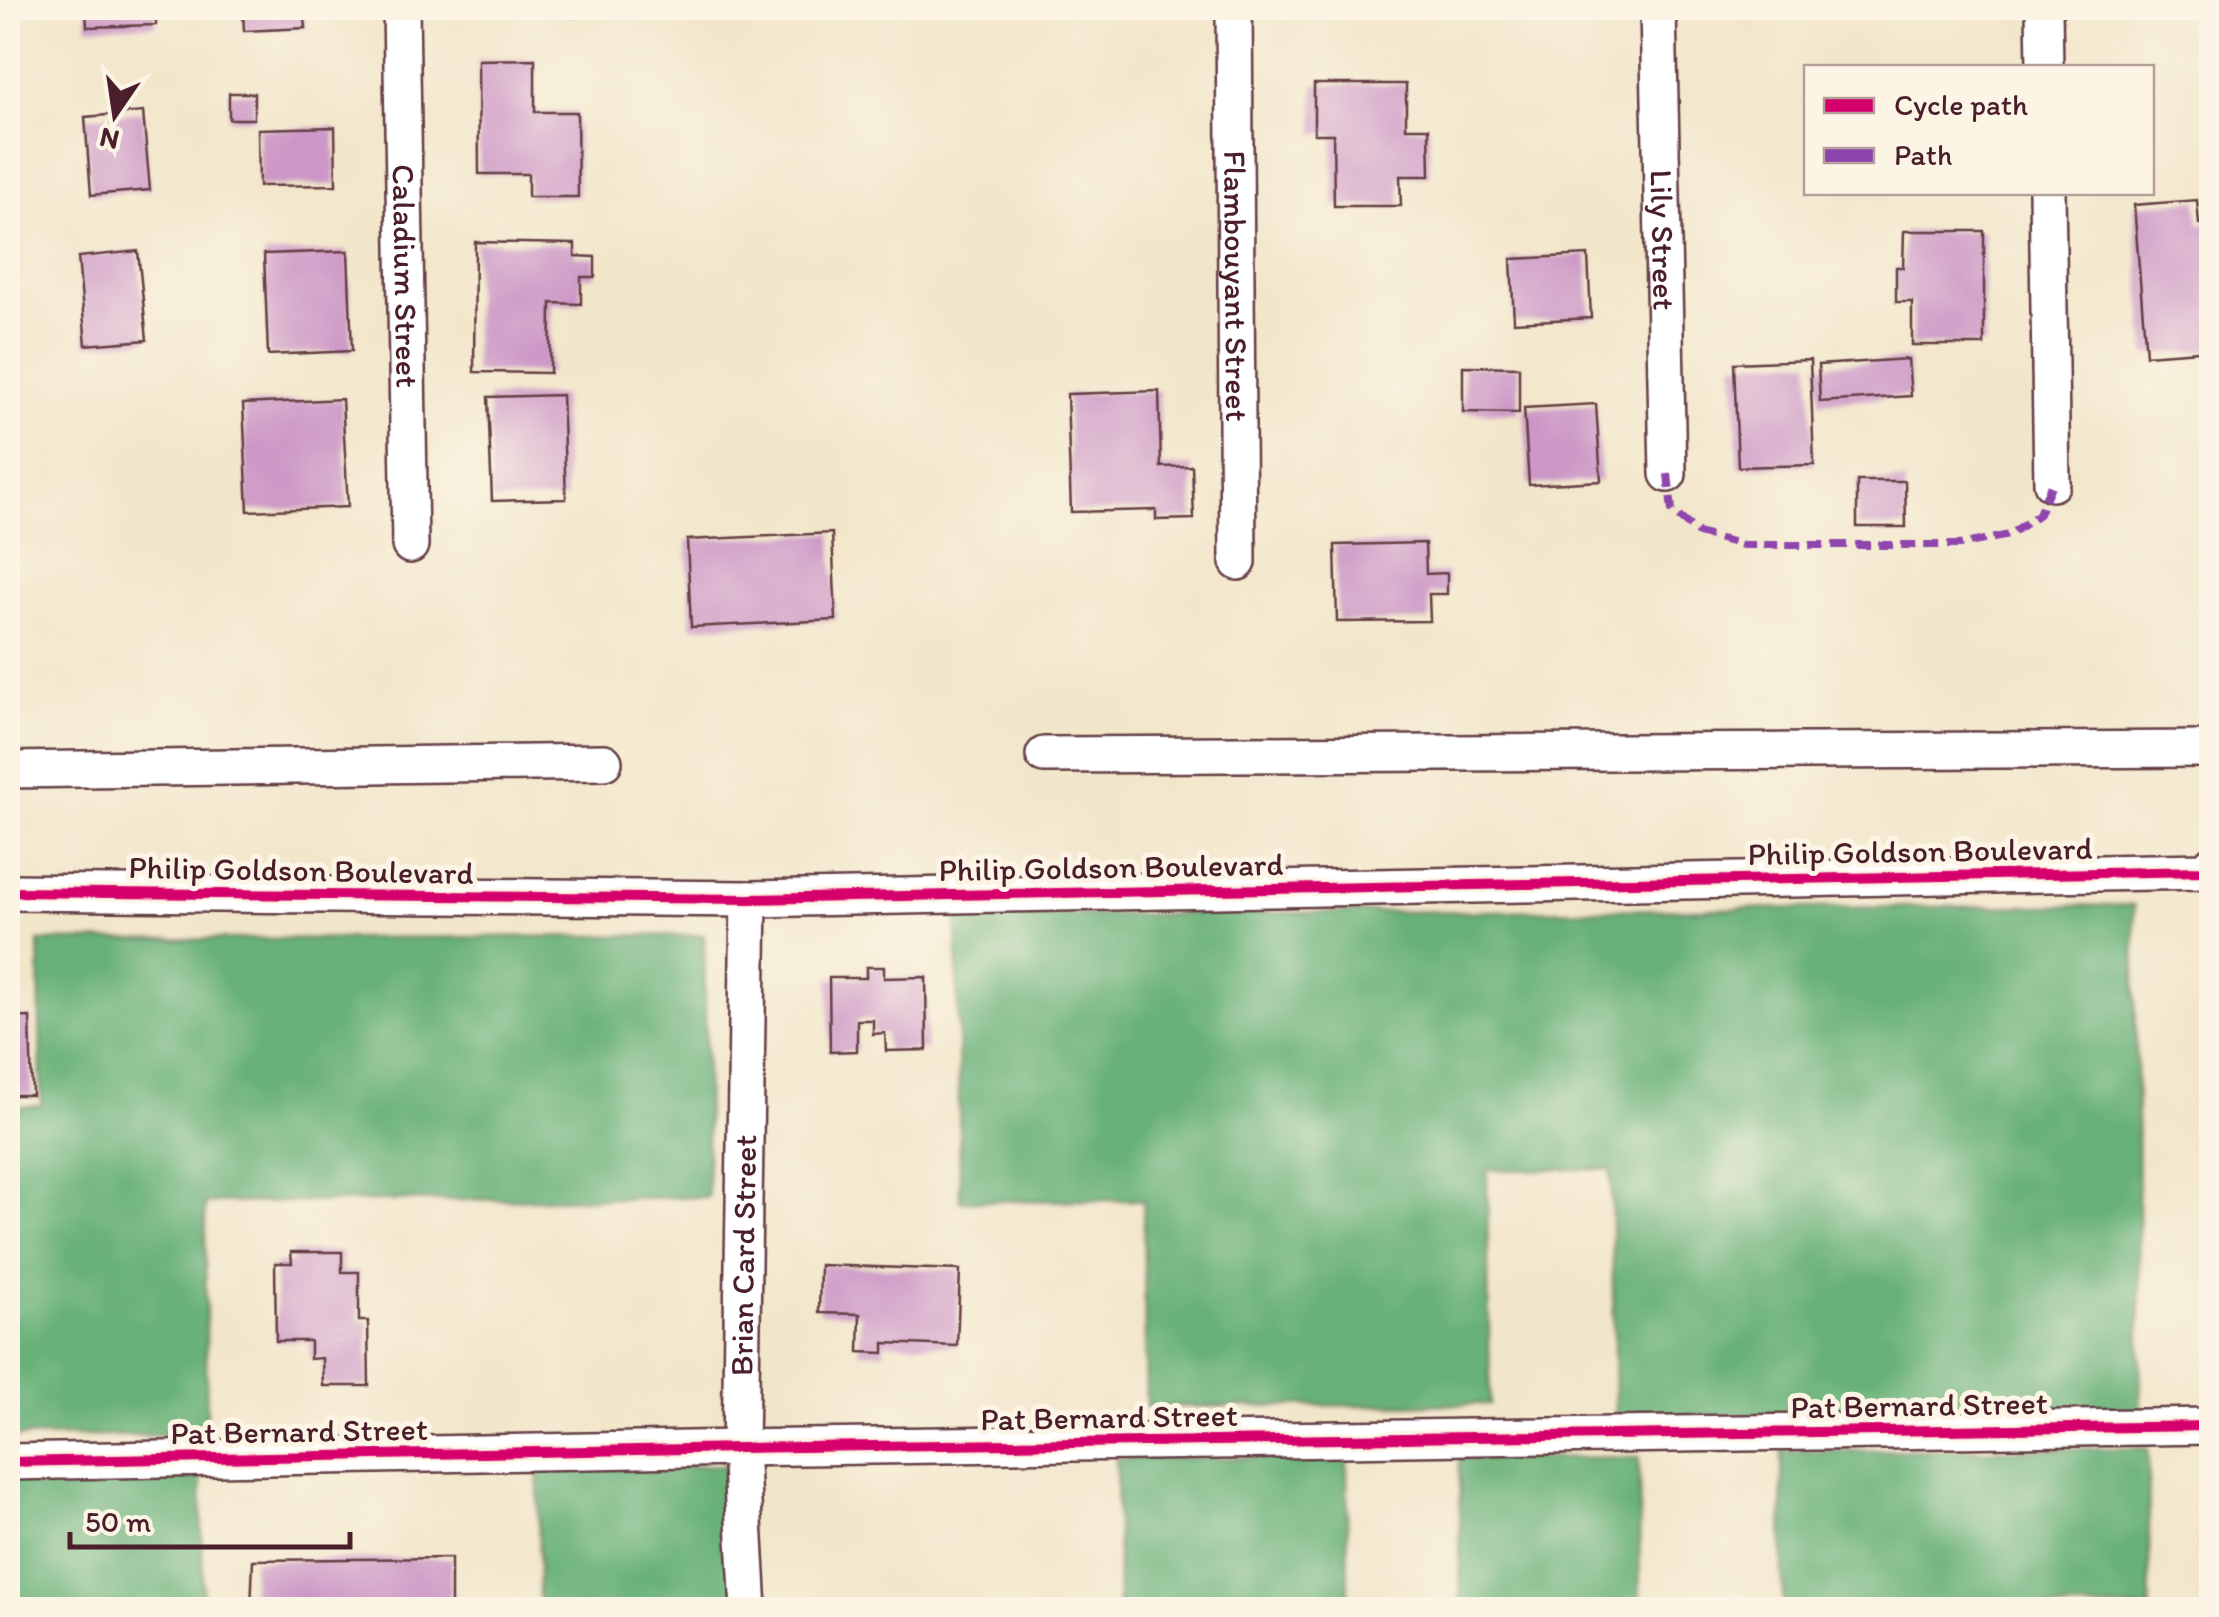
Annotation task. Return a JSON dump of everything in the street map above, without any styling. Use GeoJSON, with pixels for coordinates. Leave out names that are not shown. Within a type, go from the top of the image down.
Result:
{"type":"FeatureCollection","features":[{"type":"Feature","properties":{"kind":"street","name":"Caladium Street"},"geometry":{"type":"LineString","coordinates":[[401,8],[410,546]]}},
{"type":"Feature","properties":{"kind":"street","name":"Flambouyant Street"},"geometry":{"type":"LineString","coordinates":[[1234,8],[1238,562]]}},
{"type":"Feature","properties":{"kind":"street","name":"Lily Street"},"geometry":{"type":"LineString","coordinates":[[1658,8],[1668,474]]}},
{"type":"Feature","properties":{"kind":"street"},"geometry":{"type":"LineString","coordinates":[[2044,8],[2045,65]]}},
{"type":"Feature","properties":{"kind":"street"},"geometry":{"type":"LineString","coordinates":[[2047,195],[2052,483]]}},
{"type":"Feature","properties":{"kind":"street"},"geometry":{"type":"LineString","coordinates":[[1044,756],[2212,750]]}},
{"type":"Feature","properties":{"kind":"street"},"geometry":{"type":"LineString","coordinates":[[8,770],[604,762]]}},
{"type":"Feature","properties":{"kind":"street","name":"Philip Goldson Boulevard"},"geometry":{"type":"LineString","coordinates":[[8,892],[750,900],[2205,871],[2212,864]]}},
{"type":"Feature","properties":{"kind":"street","name":"Brian Card Street"},"geometry":{"type":"LineString","coordinates":[[749,1610],[740,1448],[750,900]]}},
{"type":"Feature","properties":{"kind":"street","name":"Pat Bernard Street"},"geometry":{"type":"LineString","coordinates":[[8,1462],[2212,1426]]}},
{"type":"Feature","properties":{"kind":"green space"},"geometry":{"type":"Polygon","coordinates":[[[2134,905],[2141,1412],[1615,1416],[1611,1169],[1487,1170],[1490,1404],[1146,1407],[1143,1200],[960,1201],[957,916],[2134,905]]]}},
{"type":"Feature","properties":{"kind":"green space"},"geometry":{"type":"Polygon","coordinates":[[[704,935],[708,1197],[205,1203],[207,1435],[8,1437],[8,1107],[41,1106],[39,941],[704,935]]]}},
{"type":"Feature","properties":{"kind":"green space"},"geometry":{"type":"Polygon","coordinates":[[[2148,1448],[2150,1609],[1783,1609],[1782,1451],[2148,1448]]]}},
{"type":"Feature","properties":{"kind":"green space"},"geometry":{"type":"Polygon","coordinates":[[[1347,1457],[1348,1609],[1118,1609],[1116,1458],[1347,1457]]]}},
{"type":"Feature","properties":{"kind":"green space"},"geometry":{"type":"Polygon","coordinates":[[[1639,1457],[1640,1609],[1461,1609],[1459,1458],[1639,1457]]]}},
{"type":"Feature","properties":{"kind":"green space"},"geometry":{"type":"Polygon","coordinates":[[[734,1465],[735,1609],[539,1609],[538,1467],[734,1465]]]}},
{"type":"Feature","properties":{"kind":"green space"},"geometry":{"type":"Polygon","coordinates":[[[201,1469],[203,1609],[8,1609],[8,1471],[201,1469]]]}},
{"type":"Feature","properties":{"kind":"building"},"geometry":{"type":"Polygon","coordinates":[[[86,8],[156,8],[156,25],[87,27],[86,8]]]}},
{"type":"Feature","properties":{"kind":"building"},"geometry":{"type":"Polygon","coordinates":[[[243,8],[304,8],[306,28],[244,31],[243,8]]]}},
{"type":"Feature","properties":{"kind":"building"},"geometry":{"type":"Polygon","coordinates":[[[527,8],[580,8],[580,16],[526,12],[527,8]]]}},
{"type":"Feature","properties":{"kind":"building"},"geometry":{"type":"Polygon","coordinates":[[[1528,8],[1597,8],[1597,18],[1528,20],[1528,8]]]}},
{"type":"Feature","properties":{"kind":"building"},"geometry":{"type":"Polygon","coordinates":[[[535,59],[535,112],[577,112],[578,197],[528,197],[528,174],[479,174],[478,60],[535,59]]]}},
{"type":"Feature","properties":{"kind":"building"},"geometry":{"type":"Polygon","coordinates":[[[1314,84],[1406,84],[1406,128],[1429,128],[1430,176],[1400,176],[1401,206],[1334,206],[1333,134],[1314,134],[1314,84]]]}},
{"type":"Feature","properties":{"kind":"building"},"geometry":{"type":"Polygon","coordinates":[[[229,93],[254,93],[254,119],[229,119],[229,93]]]}},
{"type":"Feature","properties":{"kind":"building"},"geometry":{"type":"Polygon","coordinates":[[[143,112],[150,190],[91,195],[85,117],[143,112]]]}},
{"type":"Feature","properties":{"kind":"building"},"geometry":{"type":"Polygon","coordinates":[[[335,127],[336,185],[259,186],[258,129],[335,127]]]}},
{"type":"Feature","properties":{"kind":"building"},"geometry":{"type":"Polygon","coordinates":[[[2197,200],[2199,224],[2212,223],[2212,350],[2146,355],[2134,205],[2197,200]]]}},
{"type":"Feature","properties":{"kind":"building"},"geometry":{"type":"Polygon","coordinates":[[[1904,231],[1984,231],[1984,345],[1912,345],[1912,302],[1896,302],[1896,267],[1903,267],[1904,231]]]}},
{"type":"Feature","properties":{"kind":"building"},"geometry":{"type":"Polygon","coordinates":[[[475,242],[575,244],[575,256],[595,257],[595,277],[581,277],[581,304],[551,303],[550,373],[474,372],[475,242]]]}},
{"type":"Feature","properties":{"kind":"building"},"geometry":{"type":"Polygon","coordinates":[[[138,251],[147,340],[86,345],[78,257],[138,251]]]}},
{"type":"Feature","properties":{"kind":"building"},"geometry":{"type":"Polygon","coordinates":[[[348,251],[352,351],[268,355],[264,254],[348,251]]]}},
{"type":"Feature","properties":{"kind":"building"},"geometry":{"type":"Polygon","coordinates":[[[1588,255],[1591,318],[1514,322],[1511,259],[1588,255]]]}},
{"type":"Feature","properties":{"kind":"building"},"geometry":{"type":"Polygon","coordinates":[[[1908,359],[1911,396],[1820,402],[1818,365],[1908,359]]]}},
{"type":"Feature","properties":{"kind":"building"},"geometry":{"type":"Polygon","coordinates":[[[1810,360],[1814,465],[1738,467],[1734,363],[1810,360]]]}},
{"type":"Feature","properties":{"kind":"building"},"geometry":{"type":"Polygon","coordinates":[[[1463,366],[1519,367],[1519,413],[1463,412],[1463,366]]]}},
{"type":"Feature","properties":{"kind":"building"},"geometry":{"type":"Polygon","coordinates":[[[1159,391],[1161,467],[1192,466],[1194,519],[1156,520],[1156,510],[1071,512],[1067,394],[1159,391]]]}},
{"type":"Feature","properties":{"kind":"building"},"geometry":{"type":"Polygon","coordinates":[[[562,395],[566,499],[492,501],[488,397],[562,395]]]}},
{"type":"Feature","properties":{"kind":"building"},"geometry":{"type":"Polygon","coordinates":[[[342,399],[348,507],[248,511],[243,404],[342,399]]]}},
{"type":"Feature","properties":{"kind":"building"},"geometry":{"type":"Polygon","coordinates":[[[1596,404],[1601,481],[1529,485],[1524,408],[1596,404]]]}},
{"type":"Feature","properties":{"kind":"building"},"geometry":{"type":"Polygon","coordinates":[[[1857,481],[1905,481],[1906,527],[1857,527],[1857,481]]]}},
{"type":"Feature","properties":{"kind":"building"},"geometry":{"type":"Polygon","coordinates":[[[832,533],[836,620],[691,627],[687,540],[832,533]]]}},
{"type":"Feature","properties":{"kind":"building"},"geometry":{"type":"Polygon","coordinates":[[[1425,543],[1426,574],[1447,573],[1447,594],[1429,594],[1430,621],[1337,622],[1335,545],[1425,543]]]}},
{"type":"Feature","properties":{"kind":"building"},"geometry":{"type":"Polygon","coordinates":[[[866,967],[884,967],[884,978],[926,977],[927,1050],[886,1051],[885,1033],[873,1034],[873,1020],[857,1020],[857,1051],[830,1052],[829,978],[866,978],[866,967]]]}},
{"type":"Feature","properties":{"kind":"building"},"geometry":{"type":"Polygon","coordinates":[[[30,1017],[32,1095],[8,1095],[8,1018],[30,1017]]]}},
{"type":"Feature","properties":{"kind":"building"},"geometry":{"type":"Polygon","coordinates":[[[291,1252],[342,1252],[342,1272],[359,1272],[359,1321],[368,1321],[369,1386],[323,1386],[322,1358],[310,1359],[310,1341],[276,1341],[275,1263],[292,1263],[291,1252]]]}},
{"type":"Feature","properties":{"kind":"building"},"geometry":{"type":"Polygon","coordinates":[[[820,1265],[960,1270],[957,1346],[884,1343],[884,1353],[859,1352],[860,1314],[819,1313],[820,1265]]]}},
{"type":"Feature","properties":{"kind":"building"},"geometry":{"type":"Polygon","coordinates":[[[451,1558],[451,1610],[251,1610],[253,1560],[451,1558]]]}},
{"type":"Feature","properties":{"kind":"marked path"},"geometry":{"type":"LineString","coordinates":[[1668,474],[1672,511],[1698,533],[1743,545],[1959,545],[2009,535],[2039,514],[2052,483]]}},
{"type":"Feature","properties":{"kind":"cycle path"},"geometry":{"type":"LineString","coordinates":[[8,892],[749,899],[2205,871],[2212,864]]}},
{"type":"Feature","properties":{"kind":"cycle path"},"geometry":{"type":"LineString","coordinates":[[8,1462],[2212,1426]]}}]}
